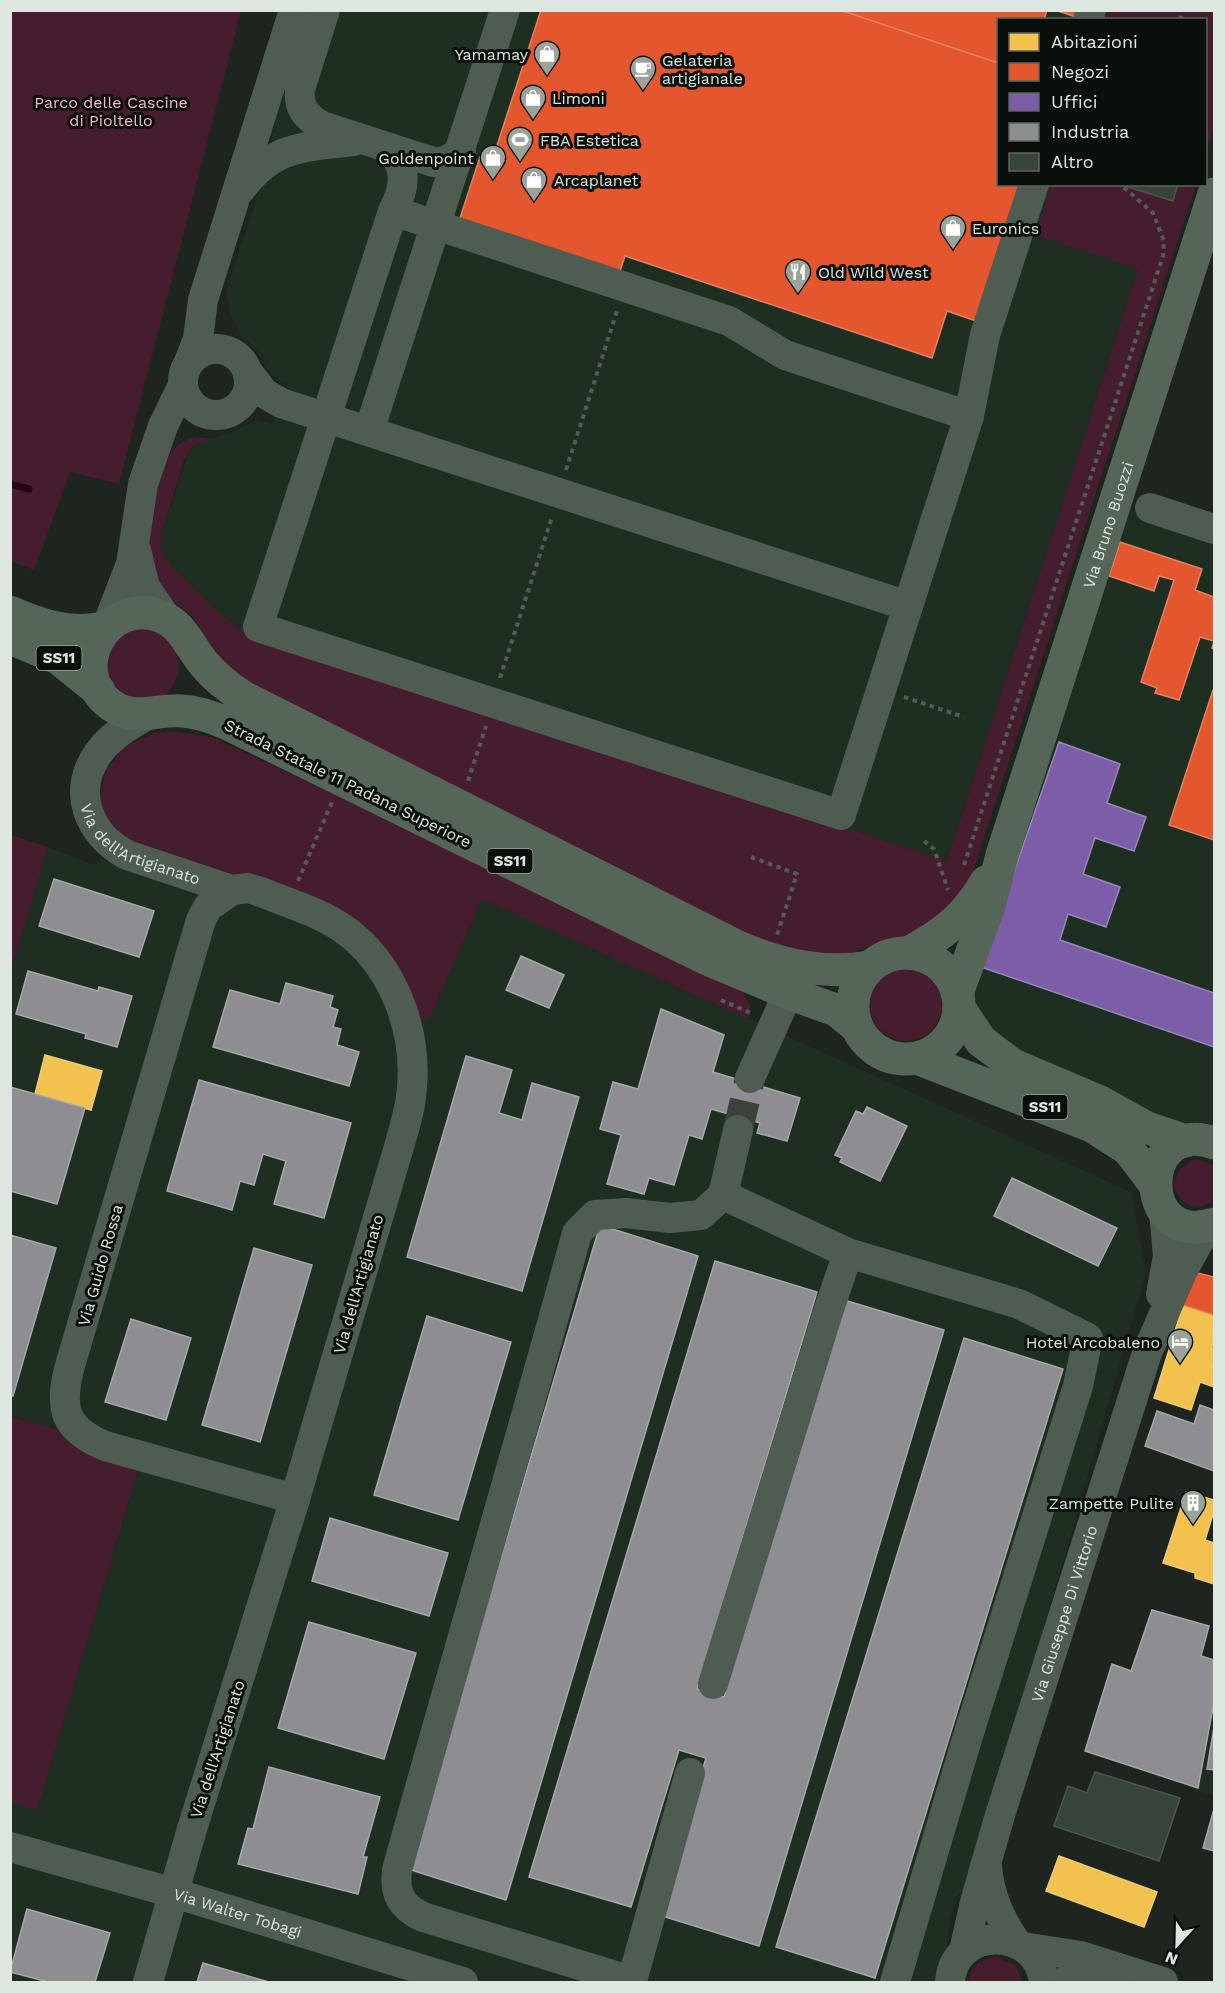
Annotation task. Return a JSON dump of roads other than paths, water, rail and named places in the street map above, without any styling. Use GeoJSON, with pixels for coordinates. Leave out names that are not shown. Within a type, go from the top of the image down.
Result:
{"type":"FeatureCollection","features":[{"type":"Feature","properties":{"kind":"main road","name":"Via Bruno Buozzi"},"geometry":{"type":"LineString","coordinates":[[958,1000],[989,906],[1002,855],[1215,194]]}},
{"type":"Feature","properties":{"kind":"main road","name":"SS11"},"geometry":{"type":"LineString","coordinates":[[10,612],[40,625],[68,632],[106,627]]}},
{"type":"Feature","properties":{"kind":"main road","name":"SS11"},"geometry":{"type":"LineString","coordinates":[[100,693],[92,675],[91,658],[95,642],[106,627],[118,618],[134,613],[151,613],[167,619]]}},
{"type":"Feature","properties":{"kind":"main road","name":"Strada Statale 11 Padana Superiore"},"geometry":{"type":"LineString","coordinates":[[167,619],[180,629],[215,677],[243,697],[738,947],[768,959],[833,972],[869,967],[891,955],[909,953]]}},
{"type":"Feature","properties":{"kind":"main road","name":"Strada Statale 11 Padana Superiore"},"geometry":{"type":"LineString","coordinates":[[10,638],[58,658],[124,712],[152,714],[182,711],[216,719],[705,958],[788,993],[836,1010],[857,1027],[871,1046],[885,1055],[901,1059],[917,1058],[1092,1126],[1128,1149],[1173,1220],[1191,1226],[1215,1224]]}},
{"type":"Feature","properties":{"kind":"main road"},"geometry":{"type":"LineString","coordinates":[[152,714],[179,699],[189,685],[193,660],[189,644]]}},
{"type":"Feature","properties":{"kind":"main road","name":"Via Bruno Buozzi"},"geometry":{"type":"LineString","coordinates":[[909,953],[943,934],[964,913],[976,900],[1002,855]]}},
{"type":"Feature","properties":{"kind":"main road","name":"SS11"},"geometry":{"type":"LineString","coordinates":[[909,953],[925,956],[939,964],[951,977],[958,1000],[981,1041],[1013,1065],[1100,1102],[1145,1126],[1200,1142]]}},
{"type":"Feature","properties":{"kind":"main road"},"geometry":{"type":"LineString","coordinates":[[857,1027],[853,1002],[858,983],[869,967]]}},
{"type":"Feature","properties":{"kind":"main road"},"geometry":{"type":"LineString","coordinates":[[917,1058],[944,1044],[955,1028],[958,1000]]}},
{"type":"Feature","properties":{"kind":"main road","name":"SS11"},"geometry":{"type":"LineString","coordinates":[[1159,1197],[1156,1172],[1167,1153],[1200,1142]]}},
{"type":"Feature","properties":{"kind":"street"},"geometry":{"type":"LineString","coordinates":[[106,627],[128,574],[135,538],[138,502],[149,466],[198,339],[200,311],[294,10]]}},
{"type":"Feature","properties":{"kind":"street"},"geometry":{"type":"LineString","coordinates":[[325,10],[300,89],[299,100],[302,111],[311,120],[376,144],[440,163],[451,160],[461,153]]}},
{"type":"Feature","properties":{"kind":"street"},"geometry":{"type":"LineString","coordinates":[[369,432],[435,225],[461,153],[505,10]]}},
{"type":"Feature","properties":{"kind":"street"},"geometry":{"type":"LineString","coordinates":[[236,196],[264,162],[279,153],[294,148],[376,144],[403,173],[403,190],[393,211],[258,627],[841,815],[969,416],[985,335],[1033,186]]}},
{"type":"Feature","properties":{"kind":"street"},"geometry":{"type":"LineString","coordinates":[[393,211],[729,321],[785,356],[969,416]]}},
{"type":"Feature","properties":{"kind":"street"},"geometry":{"type":"LineString","coordinates":[[213,268],[209,300],[211,316],[221,340],[242,363],[264,393],[281,403]]}},
{"type":"Feature","properties":{"kind":"street"},"geometry":{"type":"LineString","coordinates":[[211,416],[192,406],[186,374],[205,350],[215,349],[242,363]]}},
{"type":"Feature","properties":{"kind":"street"},"geometry":{"type":"LineString","coordinates":[[149,466],[171,432],[189,420],[233,412],[241,404],[248,395],[242,363]]}},
{"type":"Feature","properties":{"kind":"street"},"geometry":{"type":"LineString","coordinates":[[241,404],[260,401],[281,403],[908,606]]}},
{"type":"Feature","properties":{"kind":"street"},"geometry":{"type":"LineString","coordinates":[[1150,508],[1215,529]]}},
{"type":"Feature","properties":{"kind":"street"},"geometry":{"type":"LineString","coordinates":[[135,538],[141,580],[167,619]]}},
{"type":"Feature","properties":{"kind":"street","name":"Via dell'Artigianato"},"geometry":{"type":"LineString","coordinates":[[100,693],[100,726],[93,761],[86,781],[85,806],[90,820],[112,847],[127,855],[232,890],[252,889],[339,926],[355,938],[381,966],[394,988],[402,1011],[413,1065],[411,1100],[404,1129],[295,1499],[148,1983]]}},
{"type":"Feature","properties":{"kind":"street"},"geometry":{"type":"LineString","coordinates":[[93,761],[111,740],[152,714]]}},
{"type":"Feature","properties":{"kind":"street","name":"Via Guido Rossa"},"geometry":{"type":"LineString","coordinates":[[232,890],[206,909],[196,933],[69,1369],[64,1403],[71,1422],[81,1433],[105,1446],[295,1499]]}},
{"type":"Feature","properties":{"kind":"street"},"geometry":{"type":"LineString","coordinates":[[750,1078],[788,993]]}},
{"type":"Feature","properties":{"kind":"street"},"geometry":{"type":"LineString","coordinates":[[690,1773],[634,1982],[423,1917],[404,1904],[398,1895],[397,1876],[448,1684],[507,1492],[577,1233],[594,1215],[626,1213],[670,1218],[701,1215],[723,1195],[738,1130]]}},
{"type":"Feature","properties":{"kind":"street"},"geometry":{"type":"LineString","coordinates":[[723,1195],[848,1253],[1019,1304],[1088,1338],[1078,1386],[967,1739],[895,1983]]}},
{"type":"Feature","properties":{"kind":"street","name":"Via Giuseppe Di Vittorio"},"geometry":{"type":"LineString","coordinates":[[950,1983],[954,1964],[964,1951],[975,1902],[987,1867],[1000,1815],[1156,1327],[1168,1257],[1159,1197]]}},
{"type":"Feature","properties":{"kind":"street","name":"Via Giuseppe Di Vittorio"},"geometry":{"type":"LineString","coordinates":[[1156,1327],[1199,1241],[1215,1224]]}},
{"type":"Feature","properties":{"kind":"street"},"geometry":{"type":"LineString","coordinates":[[712,1684],[848,1253]]}},
{"type":"Feature","properties":{"kind":"street","name":"Via Walter Tobagi"},"geometry":{"type":"LineString","coordinates":[[10,1847],[174,1893],[463,1983]]}},
{"type":"Feature","properties":{"kind":"street","name":"Via Giuseppe Di Vittorio"},"geometry":{"type":"LineString","coordinates":[[987,1867],[992,1898],[1000,1917],[1020,1945],[1039,1964],[1044,1983]]}},
{"type":"Feature","properties":{"kind":"street"},"geometry":{"type":"LineString","coordinates":[[964,1951],[977,1942],[993,1938],[1081,1956],[1152,1978]]}},
{"type":"Feature","properties":{"kind":"street"},"geometry":{"type":"LineString","coordinates":[[1063,1983],[1094,1972],[1152,1978]]}},
{"type":"Feature","properties":{"kind":"waterway"},"geometry":{"type":"LineString","coordinates":[[10,484],[29,489]]}},
{"type":"Feature","properties":{"kind":"tunnel"},"geometry":{"type":"LineString","coordinates":[[738,1130],[750,1078]]}},
{"type":"Feature","properties":{"kind":"place","name":"Yamamay"},"geometry":{"type":"Point","coordinates":[547,77]}},
{"type":"Feature","properties":{"kind":"place","name":"Gelateria artigianale"},"geometry":{"type":"Point","coordinates":[643,92]}},
{"type":"Feature","properties":{"kind":"place","name":"Limoni"},"geometry":{"type":"Point","coordinates":[533,121]}},
{"type":"Feature","properties":{"kind":"place","name":"FBA Estetica"},"geometry":{"type":"Point","coordinates":[520,163]}},
{"type":"Feature","properties":{"kind":"place","name":"Goldenpoint"},"geometry":{"type":"Point","coordinates":[493,181]}},
{"type":"Feature","properties":{"kind":"place","name":"Arcaplanet"},"geometry":{"type":"Point","coordinates":[534,203]}},
{"type":"Feature","properties":{"kind":"place","name":"Euronics"},"geometry":{"type":"Point","coordinates":[953,251]}},
{"type":"Feature","properties":{"kind":"place","name":"Old Wild West"},"geometry":{"type":"Point","coordinates":[798,295]}},
{"type":"Feature","properties":{"kind":"place","name":"Hotel Arcobaleno"},"geometry":{"type":"Point","coordinates":[1180,1365]}},
{"type":"Feature","properties":{"kind":"place","name":"Zampette Pulite"},"geometry":{"type":"Point","coordinates":[1193,1526]}},
{"type":"Feature","properties":{"kind":"park label","name":"Parco delle Cascine di Pioltello"},"geometry":{"type":"Point","coordinates":[111,111]}}]}
